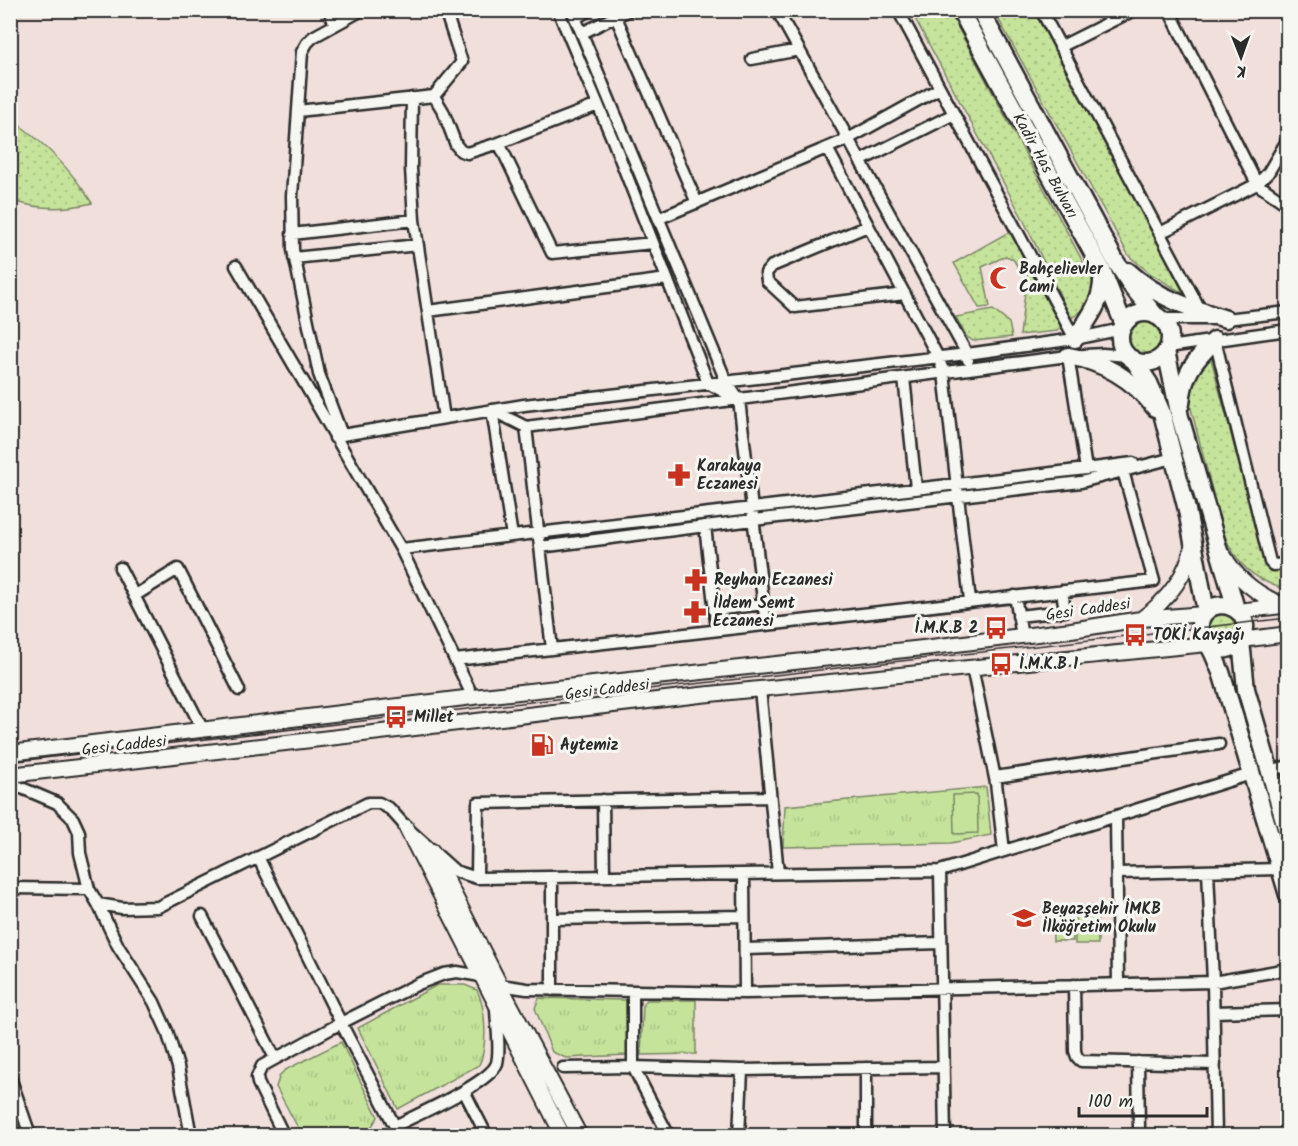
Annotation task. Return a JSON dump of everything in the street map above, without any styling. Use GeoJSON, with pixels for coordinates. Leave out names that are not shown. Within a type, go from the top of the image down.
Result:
{"type":"FeatureCollection","features":[{"type":"Feature","properties":{"kind":"highway","name":"Kadir Has Bulvarı"},"geometry":{"type":"LineString","coordinates":[[960,10],[1102,270],[1123,327]]}},
{"type":"Feature","properties":{"kind":"highway","name":"Kadir Has Bulvarı"},"geometry":{"type":"LineString","coordinates":[[980,10],[1111,253],[1133,288],[1158,317]]}},
{"type":"Feature","properties":{"kind":"highway"},"geometry":{"type":"LineString","coordinates":[[1111,253],[1128,271],[1154,291],[1174,302],[1226,319]]}},
{"type":"Feature","properties":{"kind":"highway"},"geometry":{"type":"LineString","coordinates":[[1075,339],[1099,299],[1102,270]]}},
{"type":"Feature","properties":{"kind":"highway"},"geometry":{"type":"LineString","coordinates":[[1286,827],[1246,689],[1241,640],[1245,627],[1243,617],[1237,610],[1171,418],[1122,346],[1123,327],[1128,320],[1138,314],[1158,317],[1168,329],[1167,349],[1171,418],[1173,458],[1193,538],[1205,613],[1200,628],[1202,638],[1208,645],[1221,672],[1287,895]]}},
{"type":"Feature","properties":{"kind":"highway"},"geometry":{"type":"LineString","coordinates":[[1171,418],[1185,378],[1197,358],[1215,340]]}},
{"type":"Feature","properties":{"kind":"highway"},"geometry":{"type":"LineString","coordinates":[[1130,358],[1145,363],[1151,362],[1162,356],[1167,349]]}},
{"type":"Feature","properties":{"kind":"highway"},"geometry":{"type":"LineString","coordinates":[[1068,356],[1093,362],[1120,374],[1171,418]]}},
{"type":"Feature","properties":{"kind":"highway"},"geometry":{"type":"LineString","coordinates":[[1205,613],[1221,605],[1237,610]]}},
{"type":"Feature","properties":{"kind":"highway"},"geometry":{"type":"LineString","coordinates":[[1208,645],[1219,650],[1228,650],[1241,640]]}},
{"type":"Feature","properties":{"kind":"main road"},"geometry":{"type":"LineString","coordinates":[[1141,619],[1164,601],[1175,587],[1189,557],[1193,538]]}},
{"type":"Feature","properties":{"kind":"main road"},"geometry":{"type":"LineString","coordinates":[[1215,541],[1229,566],[1242,581],[1266,597],[1287,606]]}},
{"type":"Feature","properties":{"kind":"main road"},"geometry":{"type":"LineString","coordinates":[[1237,610],[1287,606]]}},
{"type":"Feature","properties":{"kind":"main road","name":"Gesi Caddesi"},"geometry":{"type":"LineString","coordinates":[[10,753],[1205,613]]}},
{"type":"Feature","properties":{"kind":"main road"},"geometry":{"type":"LineString","coordinates":[[1241,640],[1287,634]]}},
{"type":"Feature","properties":{"kind":"main road","name":"Gesi Caddesi"},"geometry":{"type":"LineString","coordinates":[[10,775],[760,689],[1208,645]]}},
{"type":"Feature","properties":{"kind":"main road"},"geometry":{"type":"LineString","coordinates":[[406,827],[563,1136]]}},
{"type":"Feature","properties":{"kind":"main road"},"geometry":{"type":"LineString","coordinates":[[432,851],[580,1136]]}},
{"type":"Feature","properties":{"kind":"street"},"geometry":{"type":"LineString","coordinates":[[329,10],[335,25]]}},
{"type":"Feature","properties":{"kind":"street"},"geometry":{"type":"LineString","coordinates":[[339,436],[319,374],[294,258],[292,196],[301,58],[305,47],[313,37],[362,10]]}},
{"type":"Feature","properties":{"kind":"street"},"geometry":{"type":"LineString","coordinates":[[298,111],[434,96],[462,62],[445,10]]}},
{"type":"Feature","properties":{"kind":"street"},"geometry":{"type":"LineString","coordinates":[[558,10],[708,383],[739,400]]}},
{"type":"Feature","properties":{"kind":"street"},"geometry":{"type":"LineString","coordinates":[[590,10],[574,14],[726,381],[739,400],[766,625]]}},
{"type":"Feature","properties":{"kind":"street"},"geometry":{"type":"LineString","coordinates":[[582,33],[629,10]]}},
{"type":"Feature","properties":{"kind":"street"},"geometry":{"type":"LineString","coordinates":[[777,10],[967,354],[970,369]]}},
{"type":"Feature","properties":{"kind":"street"},"geometry":{"type":"LineString","coordinates":[[898,10],[1075,339]]}},
{"type":"Feature","properties":{"kind":"street"},"geometry":{"type":"LineString","coordinates":[[1041,10],[1201,312]]}},
{"type":"Feature","properties":{"kind":"street"},"geometry":{"type":"LineString","coordinates":[[1060,47],[1134,10]]}},
{"type":"Feature","properties":{"kind":"street"},"geometry":{"type":"LineString","coordinates":[[1169,10],[1257,184],[1287,205]]}},
{"type":"Feature","properties":{"kind":"street"},"geometry":{"type":"LineString","coordinates":[[616,17],[697,203]]}},
{"type":"Feature","properties":{"kind":"street"},"geometry":{"type":"LineString","coordinates":[[752,58],[799,50]]}},
{"type":"Feature","properties":{"kind":"street"},"geometry":{"type":"LineString","coordinates":[[660,218],[848,139],[940,88]]}},
{"type":"Feature","properties":{"kind":"street"},"geometry":{"type":"LineString","coordinates":[[434,96],[443,111],[456,145],[461,151],[470,152],[500,143],[598,105]]}},
{"type":"Feature","properties":{"kind":"street"},"geometry":{"type":"LineString","coordinates":[[412,98],[411,168],[414,220],[444,418]]}},
{"type":"Feature","properties":{"kind":"street"},"geometry":{"type":"LineString","coordinates":[[860,161],[954,114]]}},
{"type":"Feature","properties":{"kind":"street"},"geometry":{"type":"LineString","coordinates":[[1160,233],[1257,184],[1268,173],[1287,139]]}},
{"type":"Feature","properties":{"kind":"street"},"geometry":{"type":"LineString","coordinates":[[500,143],[552,253],[653,243]]}},
{"type":"Feature","properties":{"kind":"street"},"geometry":{"type":"LineString","coordinates":[[827,148],[938,357],[944,373],[970,602]]}},
{"type":"Feature","properties":{"kind":"street"},"geometry":{"type":"LineString","coordinates":[[292,234],[414,220]]}},
{"type":"Feature","properties":{"kind":"street"},"geometry":{"type":"LineString","coordinates":[[868,226],[772,266],[766,273],[768,281],[795,307],[905,294]]}},
{"type":"Feature","properties":{"kind":"street"},"geometry":{"type":"LineString","coordinates":[[294,258],[418,245]]}},
{"type":"Feature","properties":{"kind":"street"},"geometry":{"type":"LineString","coordinates":[[236,266],[339,436],[401,549],[473,697]]}},
{"type":"Feature","properties":{"kind":"street"},"geometry":{"type":"LineString","coordinates":[[428,311],[667,279]]}},
{"type":"Feature","properties":{"kind":"street"},"geometry":{"type":"LineString","coordinates":[[1158,317],[1226,319],[1287,312]]}},
{"type":"Feature","properties":{"kind":"street"},"geometry":{"type":"LineString","coordinates":[[339,436],[492,410],[967,354],[1075,339],[1123,327]]}},
{"type":"Feature","properties":{"kind":"street"},"geometry":{"type":"LineString","coordinates":[[1167,349],[1287,330]]}},
{"type":"Feature","properties":{"kind":"street"},"geometry":{"type":"LineString","coordinates":[[1215,340],[1270,562],[1273,565],[1287,564]]}},
{"type":"Feature","properties":{"kind":"street"},"geometry":{"type":"LineString","coordinates":[[492,410],[526,427],[1068,356],[1103,354],[1130,358]]}},
{"type":"Feature","properties":{"kind":"street"},"geometry":{"type":"LineString","coordinates":[[1068,356],[1086,469]]}},
{"type":"Feature","properties":{"kind":"street"},"geometry":{"type":"LineString","coordinates":[[904,378],[916,488]]}},
{"type":"Feature","properties":{"kind":"street"},"geometry":{"type":"LineString","coordinates":[[492,410],[512,536]]}},
{"type":"Feature","properties":{"kind":"street"},"geometry":{"type":"LineString","coordinates":[[526,427],[552,649]]}},
{"type":"Feature","properties":{"kind":"street"},"geometry":{"type":"LineString","coordinates":[[401,549],[1173,458]]}},
{"type":"Feature","properties":{"kind":"street"},"geometry":{"type":"LineString","coordinates":[[540,547],[1081,482],[1173,458]]}},
{"type":"Feature","properties":{"kind":"street"},"geometry":{"type":"LineString","coordinates":[[455,660],[1154,581],[1123,471]]}},
{"type":"Feature","properties":{"kind":"street"},"geometry":{"type":"LineString","coordinates":[[705,526],[717,630]]}},
{"type":"Feature","properties":{"kind":"street"},"geometry":{"type":"LineString","coordinates":[[120,568],[203,730]]}},
{"type":"Feature","properties":{"kind":"street"},"geometry":{"type":"LineString","coordinates":[[134,596],[178,570],[238,690]]}},
{"type":"Feature","properties":{"kind":"street"},"geometry":{"type":"LineString","coordinates":[[1018,616],[1065,611],[1062,591]]}},
{"type":"Feature","properties":{"kind":"street"},"geometry":{"type":"LineString","coordinates":[[1015,596],[1022,636]]}},
{"type":"Feature","properties":{"kind":"street"},"geometry":{"type":"LineString","coordinates":[[714,610],[764,604]]}},
{"type":"Feature","properties":{"kind":"street"},"geometry":{"type":"LineString","coordinates":[[972,667],[995,777],[1004,851]]}},
{"type":"Feature","properties":{"kind":"street"},"geometry":{"type":"LineString","coordinates":[[760,689],[778,873]]}},
{"type":"Feature","properties":{"kind":"street"},"geometry":{"type":"LineString","coordinates":[[995,777],[1219,744]]}},
{"type":"Feature","properties":{"kind":"street"},"geometry":{"type":"LineString","coordinates":[[1270,771],[1287,766]]}},
{"type":"Feature","properties":{"kind":"street"},"geometry":{"type":"LineString","coordinates":[[98,904],[122,908],[158,907],[368,803],[385,806],[455,871],[477,878],[940,871],[1251,774]]}},
{"type":"Feature","properties":{"kind":"street"},"geometry":{"type":"LineString","coordinates":[[10,783],[57,803],[69,813],[79,832],[82,863],[89,889],[118,946],[154,1002],[167,1031],[178,1067],[191,1136]]}},
{"type":"Feature","properties":{"kind":"street"},"geometry":{"type":"LineString","coordinates":[[477,878],[478,803],[770,797]]}},
{"type":"Feature","properties":{"kind":"street"},"geometry":{"type":"LineString","coordinates":[[603,800],[604,876]]}},
{"type":"Feature","properties":{"kind":"street"},"geometry":{"type":"LineString","coordinates":[[1116,816],[1118,984]]}},
{"type":"Feature","properties":{"kind":"street"},"geometry":{"type":"LineString","coordinates":[[258,856],[398,1131],[492,1072],[498,1056],[496,1007]]}},
{"type":"Feature","properties":{"kind":"street"},"geometry":{"type":"LineString","coordinates":[[1118,873],[1280,869]]}},
{"type":"Feature","properties":{"kind":"street"},"geometry":{"type":"LineString","coordinates":[[940,871],[945,1136]]}},
{"type":"Feature","properties":{"kind":"street"},"geometry":{"type":"LineString","coordinates":[[1208,871],[1216,1136]]}},
{"type":"Feature","properties":{"kind":"street"},"geometry":{"type":"LineString","coordinates":[[744,874],[745,993]]}},
{"type":"Feature","properties":{"kind":"street"},"geometry":{"type":"LineString","coordinates":[[552,877],[552,990]]}},
{"type":"Feature","properties":{"kind":"street"},"geometry":{"type":"LineString","coordinates":[[10,888],[89,889]]}},
{"type":"Feature","properties":{"kind":"street"},"geometry":{"type":"LineString","coordinates":[[202,916],[275,1058]]}},
{"type":"Feature","properties":{"kind":"street"},"geometry":{"type":"LineString","coordinates":[[552,919],[744,916]]}},
{"type":"Feature","properties":{"kind":"street"},"geometry":{"type":"LineString","coordinates":[[745,950],[942,943]]}},
{"type":"Feature","properties":{"kind":"street"},"geometry":{"type":"LineString","coordinates":[[284,1136],[258,1083],[257,1077],[262,1066],[418,984],[444,974],[457,972],[481,976],[500,985],[527,989],[745,993],[1213,982],[1287,969]]}},
{"type":"Feature","properties":{"kind":"street"},"geometry":{"type":"LineString","coordinates":[[1074,985],[1077,1057],[1084,1061],[1215,1064]]}},
{"type":"Feature","properties":{"kind":"street"},"geometry":{"type":"LineString","coordinates":[[633,991],[633,1066],[669,1136]]}},
{"type":"Feature","properties":{"kind":"street"},"geometry":{"type":"LineString","coordinates":[[1214,1012],[1287,1010]]}},
{"type":"Feature","properties":{"kind":"street"},"geometry":{"type":"LineString","coordinates":[[1138,1062],[1139,1129]]}},
{"type":"Feature","properties":{"kind":"street"},"geometry":{"type":"LineString","coordinates":[[563,1068],[633,1066],[742,1070],[944,1067]]}},
{"type":"Feature","properties":{"kind":"street"},"geometry":{"type":"LineString","coordinates":[[866,1068],[866,1136]]}},
{"type":"Feature","properties":{"kind":"street"},"geometry":{"type":"LineString","coordinates":[[739,1136],[742,1070]]}},
{"type":"Feature","properties":{"kind":"street"},"geometry":{"type":"LineString","coordinates":[[10,1077],[29,1132],[27,1136]]}},
{"type":"Feature","properties":{"kind":"street"},"geometry":{"type":"LineString","coordinates":[[464,1090],[487,1136]]}},
{"type":"Feature","properties":{"kind":"green space"},"geometry":{"type":"Polygon","coordinates":[[[911,11],[949,11],[1092,279],[1089,302],[1071,318],[1023,219],[911,11]]]}},
{"type":"Feature","properties":{"kind":"green space"},"geometry":{"type":"Polygon","coordinates":[[[994,11],[1037,11],[1186,295],[1151,274],[1129,256],[994,11]]]}},
{"type":"Feature","properties":{"kind":"green space"},"geometry":{"type":"Polygon","coordinates":[[[11,119],[56,157],[92,203],[51,208],[31,206],[11,200],[11,119]]]}},
{"type":"Feature","properties":{"kind":"green space"},"geometry":{"type":"Polygon","coordinates":[[[1007,233],[1013,235],[1026,264],[1018,267],[1013,259],[1006,256],[982,267],[990,307],[979,308],[954,263],[1007,233]]]}},
{"type":"Feature","properties":{"kind":"green space"},"geometry":{"type":"Polygon","coordinates":[[[1031,271],[1062,326],[1057,331],[1020,335],[1027,275],[1031,271]]]}},
{"type":"Feature","properties":{"kind":"green space"},"geometry":{"type":"Polygon","coordinates":[[[993,310],[1009,323],[1012,337],[973,341],[966,336],[956,317],[993,310]]]}},
{"type":"Feature","properties":{"kind":"green space"},"geometry":{"type":"Polygon","coordinates":[[[1145,319],[1158,325],[1164,338],[1158,351],[1145,357],[1132,351],[1126,338],[1132,325],[1145,319]]]}},
{"type":"Feature","properties":{"kind":"green space"},"geometry":{"type":"Polygon","coordinates":[[[1209,351],[1266,566],[1270,571],[1287,570],[1287,590],[1265,581],[1248,570],[1234,554],[1223,532],[1188,397],[1188,388],[1209,351]]]}},
{"type":"Feature","properties":{"kind":"green space"},"geometry":{"type":"Polygon","coordinates":[[[1229,612],[1239,624],[1233,640],[1216,643],[1206,628],[1211,615],[1229,612]]]}},
{"type":"Feature","properties":{"kind":"green space"},"geometry":{"type":"Polygon","coordinates":[[[986,787],[991,835],[951,843],[783,847],[785,806],[986,787]]]}},
{"type":"Feature","properties":{"kind":"green space"},"geometry":{"type":"Polygon","coordinates":[[[977,794],[978,833],[954,834],[953,795],[977,794]]]}},
{"type":"Feature","properties":{"kind":"green space"},"geometry":{"type":"Polygon","coordinates":[[[1075,906],[1097,906],[1098,944],[1075,944],[1075,906]]]}},
{"type":"Feature","properties":{"kind":"green space"},"geometry":{"type":"Polygon","coordinates":[[[1052,908],[1072,908],[1073,941],[1053,941],[1052,908]]]}},
{"type":"Feature","properties":{"kind":"green space"},"geometry":{"type":"Polygon","coordinates":[[[437,985],[465,985],[477,990],[485,1028],[482,1057],[479,1065],[398,1109],[358,1028],[437,985]]]}},
{"type":"Feature","properties":{"kind":"green space"},"geometry":{"type":"Polygon","coordinates":[[[539,998],[626,1000],[627,1055],[566,1058],[552,1052],[535,1008],[539,998]]]}},
{"type":"Feature","properties":{"kind":"green space"},"geometry":{"type":"Polygon","coordinates":[[[647,1000],[696,1000],[696,1054],[641,1055],[643,1004],[647,1000]]]}},
{"type":"Feature","properties":{"kind":"green space"},"geometry":{"type":"Polygon","coordinates":[[[341,1042],[378,1117],[366,1135],[302,1135],[276,1087],[280,1075],[285,1070],[341,1042]]]}},
{"type":"Feature","properties":{"kind":"tram line"},"geometry":{"type":"LineString","coordinates":[[10,762],[1288,618]]}},
{"type":"Feature","properties":{"kind":"place","name":"Bahçelievler Cami"},"geometry":{"type":"Point","coordinates":[1001,278]}},
{"type":"Feature","properties":{"kind":"place","name":"Karakaya Eczanesi"},"geometry":{"type":"Point","coordinates":[679,475]}},
{"type":"Feature","properties":{"kind":"place","name":"Reyhan Eczanesi"},"geometry":{"type":"Point","coordinates":[696,580]}},
{"type":"Feature","properties":{"kind":"place","name":"İldem Semt Eczanesi"},"geometry":{"type":"Point","coordinates":[695,612]}},
{"type":"Feature","properties":{"kind":"place","name":"İ.M.K.B 2"},"geometry":{"type":"Point","coordinates":[996,628]}},
{"type":"Feature","properties":{"kind":"place","name":"TOKİ Kavşağı"},"geometry":{"type":"Point","coordinates":[1135,635]}},
{"type":"Feature","properties":{"kind":"place","name":"İ.M.K.B 1"},"geometry":{"type":"Point","coordinates":[1001,664]}},
{"type":"Feature","properties":{"kind":"place","name":"Millet"},"geometry":{"type":"Point","coordinates":[396,717]}},
{"type":"Feature","properties":{"kind":"place","name":"Aytemiz"},"geometry":{"type":"Point","coordinates":[542,745]}},
{"type":"Feature","properties":{"kind":"place","name":"Beyazşehir İMKB İlköğretim Okulu"},"geometry":{"type":"Point","coordinates":[1024,918]}}]}
